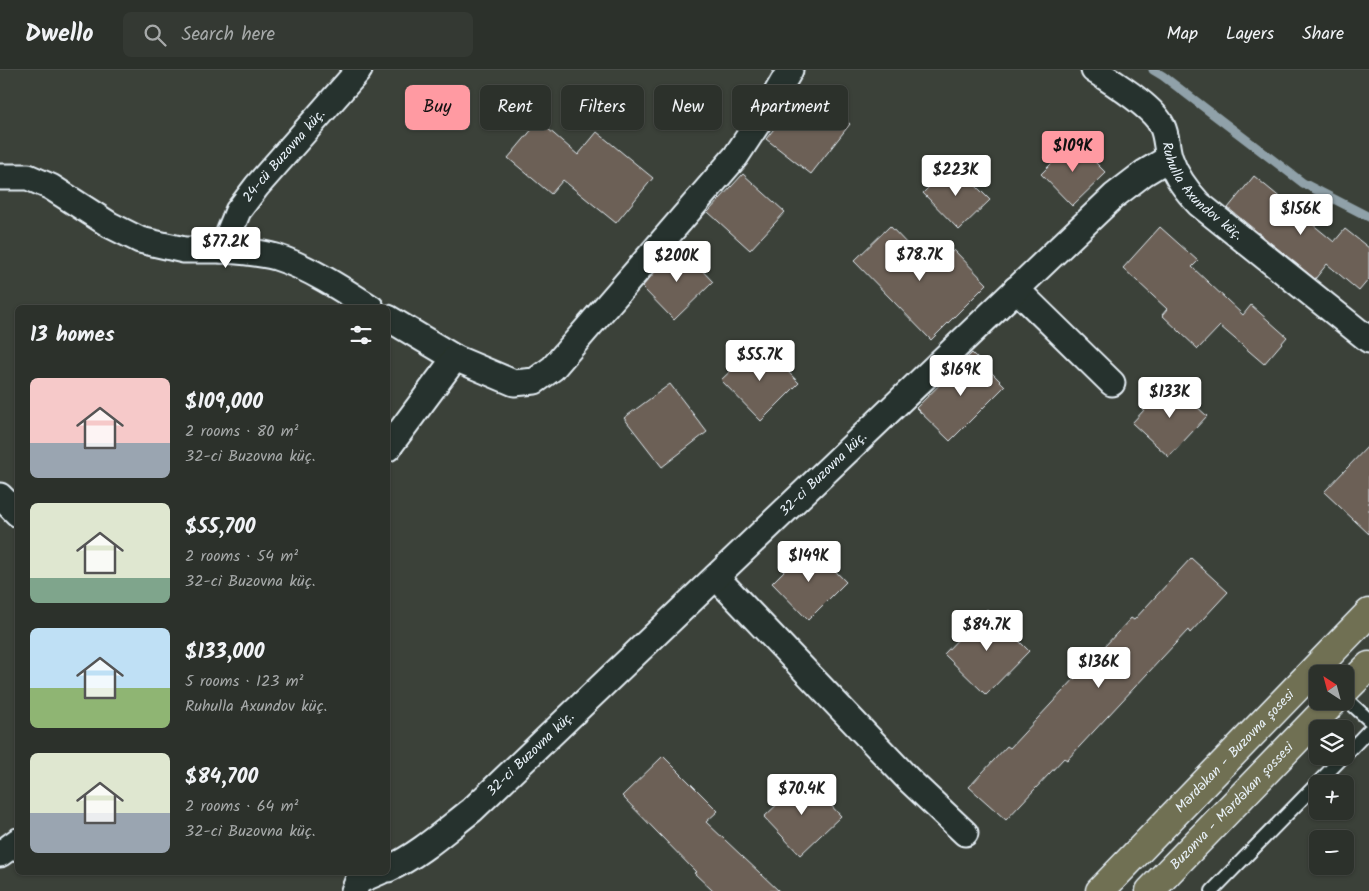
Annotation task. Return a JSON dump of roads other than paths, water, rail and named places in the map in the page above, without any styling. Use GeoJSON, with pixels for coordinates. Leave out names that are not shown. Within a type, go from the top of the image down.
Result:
{"type":"FeatureCollection","features":[{"type":"Feature","properties":{"kind":"main road","name":"Mərdəkan - Buzovna şosesi"},"geometry":{"type":"LineString","coordinates":[[1100,891],[1369,613]]}},
{"type":"Feature","properties":{"kind":"main road"},"geometry":{"type":"LineString","coordinates":[[1354,681],[1369,666]]}},
{"type":"Feature","properties":{"kind":"main road","name":"Buzonva - Mərdəkan şossesi"},"geometry":{"type":"LineString","coordinates":[[1150,891],[1325,710]]}},
{"type":"Feature","properties":{"kind":"street","name":"24-cü Buzovna küç."},"geometry":{"type":"LineString","coordinates":[[222,250],[238,211],[257,186],[359,70]]}},
{"type":"Feature","properties":{"kind":"street"},"geometry":{"type":"LineString","coordinates":[[390,319],[454,358],[514,383],[535,381],[553,368],[736,156],[770,106],[790,70]]}},
{"type":"Feature","properties":{"kind":"street","name":"Ruhulla Axundov küç."},"geometry":{"type":"LineString","coordinates":[[1094,70],[1126,91],[1152,112],[1162,124],[1167,140],[1169,158],[1180,182],[1199,204],[1369,340]]}},
{"type":"Feature","properties":{"kind":"street","name":"32-ci Buzovna küç."},"geometry":{"type":"LineString","coordinates":[[390,868],[421,849],[472,810],[1114,196],[1144,173],[1169,158]]}},
{"type":"Feature","properties":{"kind":"street"},"geometry":{"type":"LineString","coordinates":[[0,175],[28,177],[50,187],[110,225],[140,240],[184,250],[255,252],[277,258],[306,270],[366,305]]}},
{"type":"Feature","properties":{"kind":"street"},"geometry":{"type":"LineString","coordinates":[[1016,289],[1112,382]]}},
{"type":"Feature","properties":{"kind":"street"},"geometry":{"type":"LineString","coordinates":[[390,445],[454,358]]}},
{"type":"Feature","properties":{"kind":"street"},"geometry":{"type":"LineString","coordinates":[[716,577],[909,780],[965,833]]}},
{"type":"Feature","properties":{"kind":"street"},"geometry":{"type":"LineString","coordinates":[[0,854],[15,843]]}},
{"type":"Feature","properties":{"kind":"lane"},"geometry":{"type":"LineString","coordinates":[[1354,706],[1369,720]]}},
{"type":"Feature","properties":{"kind":"lane"},"geometry":{"type":"LineString","coordinates":[[1354,746],[1369,730]]}},
{"type":"Feature","properties":{"kind":"lane"},"geometry":{"type":"LineString","coordinates":[[1212,891],[1335,765]]}},
{"type":"Feature","properties":{"kind":"waterway"},"geometry":{"type":"LineString","coordinates":[[1153,70],[1303,183],[1369,217]]}}]}
